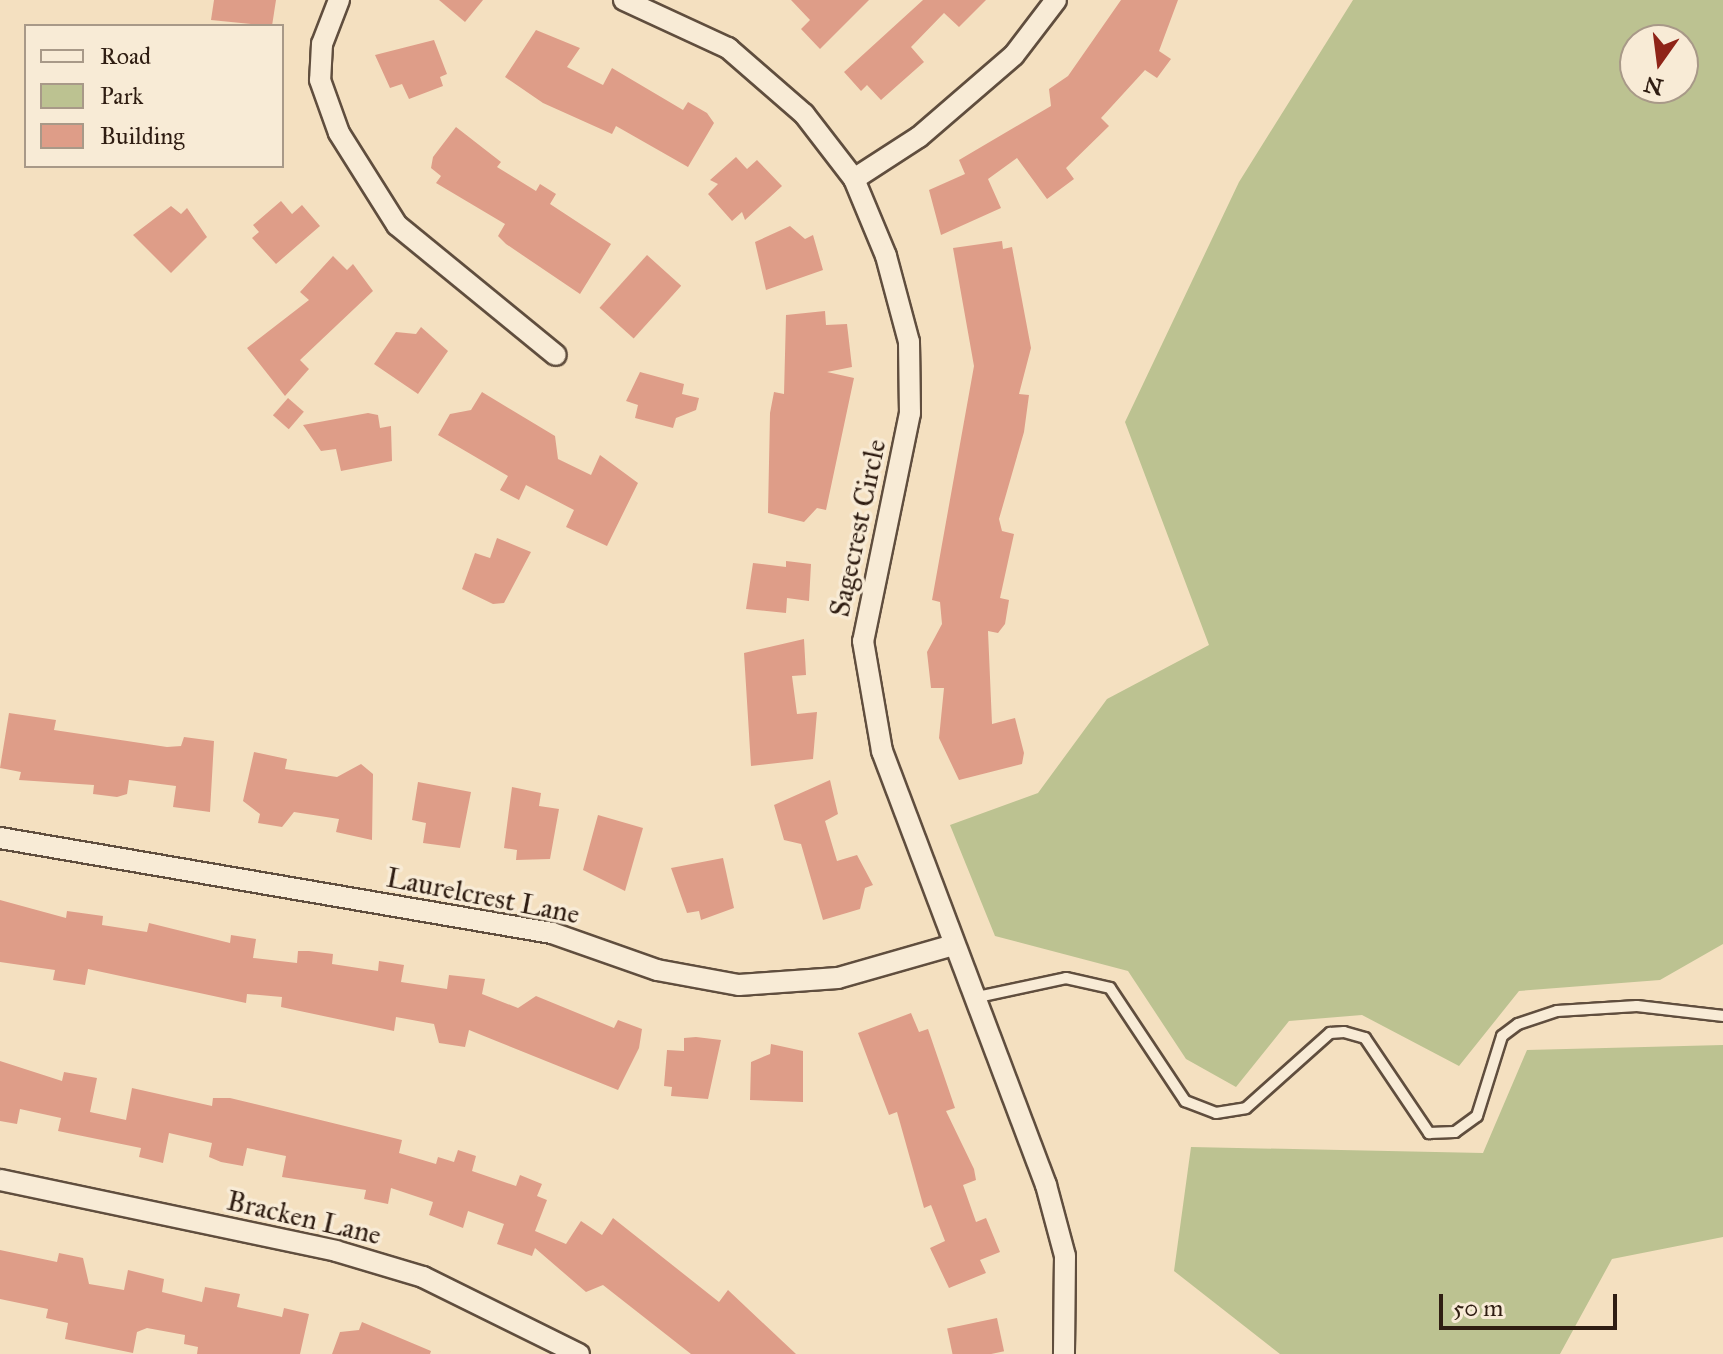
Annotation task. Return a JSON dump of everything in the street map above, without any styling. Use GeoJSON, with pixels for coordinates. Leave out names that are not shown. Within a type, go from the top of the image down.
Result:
{"type":"FeatureCollection","features":[{"type":"Feature","properties":{"kind":"street"},"geometry":{"type":"LineString","coordinates":[[339,0],[322,44],[320,80],[339,133],[397,225],[556,355]]}},
{"type":"Feature","properties":{"kind":"street","name":"Sagecrest Circle"},"geometry":{"type":"LineString","coordinates":[[624,0],[728,48],[804,114],[854,179],[909,342],[910,413],[863,641],[882,751],[950,946],[1046,1185],[1065,1256],[1064,1354]]}},
{"type":"Feature","properties":{"kind":"street"},"geometry":{"type":"LineString","coordinates":[[854,179],[919,137],[1014,55],[1056,0]]}},
{"type":"Feature","properties":{"kind":"street","name":"Laurelcrest Lane"},"geometry":{"type":"LineString","coordinates":[[0,838],[552,933],[657,970],[739,985],[838,978],[950,946]]}},
{"type":"Feature","properties":{"kind":"street","name":"Bracken Lane"},"geometry":{"type":"LineString","coordinates":[[0,1180],[336,1251],[423,1277],[579,1354]]}},
{"type":"Feature","properties":{"kind":"lane"},"geometry":{"type":"LineString","coordinates":[[971,998],[1066,978],[1110,988],[1185,1101],[1216,1113],[1246,1108],[1330,1033],[1365,1038],[1429,1133],[1455,1132],[1477,1116],[1502,1036],[1518,1024],[1557,1011],[1637,1006],[1723,1016]]}},
{"type":"Feature","properties":{"kind":"green space"},"geometry":{"type":"Polygon","coordinates":[[[1353,0],[1723,0],[1723,944],[1660,980],[1519,991],[1459,1066],[1362,1015],[1289,1021],[1236,1087],[1186,1059],[1128,971],[995,936],[950,825],[1038,793],[1107,699],[1209,645],[1125,422],[1239,182],[1353,0]]]}},
{"type":"Feature","properties":{"kind":"green space"},"geometry":{"type":"Polygon","coordinates":[[[1723,1045],[1723,1237],[1612,1259],[1560,1354],[1280,1354],[1174,1271],[1191,1147],[1483,1153],[1527,1050],[1723,1045]]]}},
{"type":"Feature","properties":{"kind":"building"},"geometry":{"type":"Polygon","coordinates":[[[214,0],[276,0],[272,24],[211,20],[214,0]]]}},
{"type":"Feature","properties":{"kind":"building"},"geometry":{"type":"Polygon","coordinates":[[[439,0],[483,0],[465,22],[439,0]]]}},
{"type":"Feature","properties":{"kind":"building"},"geometry":{"type":"Polygon","coordinates":[[[791,0],[869,0],[820,49],[801,29],[810,20],[791,0]]]}},
{"type":"Feature","properties":{"kind":"building"},"geometry":{"type":"Polygon","coordinates":[[[923,0],[986,0],[959,27],[944,13],[911,47],[924,62],[881,100],[867,85],[861,91],[844,72],[923,0]]]}},
{"type":"Feature","properties":{"kind":"building"},"geometry":{"type":"Polygon","coordinates":[[[1121,0],[1178,0],[1159,51],[1171,59],[1157,78],[1145,70],[1101,118],[1109,126],[1066,168],[1074,179],[1047,199],[1017,158],[988,179],[1001,208],[941,235],[929,190],[965,174],[959,160],[1051,106],[1049,89],[1068,76],[1121,0]]]}},
{"type":"Feature","properties":{"kind":"building"},"geometry":{"type":"Polygon","coordinates":[[[536,30],[580,48],[567,67],[603,85],[612,68],[683,110],[688,102],[707,113],[714,123],[688,167],[616,126],[612,134],[543,103],[505,77],[536,30]]]}},
{"type":"Feature","properties":{"kind":"building"},"geometry":{"type":"Polygon","coordinates":[[[434,40],[447,74],[440,77],[443,86],[409,99],[402,84],[390,88],[375,55],[434,40]]]}},
{"type":"Feature","properties":{"kind":"building"},"geometry":{"type":"Polygon","coordinates":[[[456,127],[501,162],[497,167],[536,191],[540,184],[556,194],[550,204],[611,244],[580,294],[506,244],[498,236],[505,224],[436,183],[441,176],[431,168],[433,157],[456,127]]]}},
{"type":"Feature","properties":{"kind":"building"},"geometry":{"type":"Polygon","coordinates":[[[736,157],[747,169],[757,160],[782,186],[745,220],[742,212],[732,221],[708,194],[718,184],[710,180],[736,157]]]}},
{"type":"Feature","properties":{"kind":"building"},"geometry":{"type":"Polygon","coordinates":[[[281,201],[292,214],[302,205],[320,226],[276,264],[252,238],[259,232],[253,225],[281,201]]]}},
{"type":"Feature","properties":{"kind":"building"},"geometry":{"type":"Polygon","coordinates":[[[171,206],[181,214],[187,208],[207,237],[171,273],[133,235],[171,206]]]}},
{"type":"Feature","properties":{"kind":"building"},"geometry":{"type":"Polygon","coordinates":[[[790,226],[805,239],[813,235],[823,270],[766,290],[755,242],[790,226]]]}},
{"type":"Feature","properties":{"kind":"building"},"geometry":{"type":"Polygon","coordinates":[[[1002,241],[1003,249],[1012,247],[1031,348],[1019,394],[1029,395],[1024,432],[999,519],[1002,531],[1014,534],[1000,598],[1009,600],[1005,624],[998,633],[988,631],[992,724],[1015,718],[1024,753],[1022,764],[959,780],[939,738],[944,688],[931,688],[927,652],[942,624],[940,602],[932,600],[974,366],[953,248],[1002,241]]]}},
{"type":"Feature","properties":{"kind":"building"},"geometry":{"type":"Polygon","coordinates":[[[647,255],[681,286],[634,339],[599,308],[647,255]]]}},
{"type":"Feature","properties":{"kind":"building"},"geometry":{"type":"Polygon","coordinates":[[[333,256],[347,270],[353,264],[373,291],[300,360],[309,369],[285,396],[247,348],[309,300],[300,292],[333,256]]]}},
{"type":"Feature","properties":{"kind":"building"},"geometry":{"type":"Polygon","coordinates":[[[825,311],[826,325],[847,324],[852,367],[827,372],[854,378],[826,510],[817,508],[804,522],[768,513],[770,413],[774,392],[784,394],[786,315],[825,311]]]}},
{"type":"Feature","properties":{"kind":"building"},"geometry":{"type":"Polygon","coordinates":[[[421,327],[448,351],[418,394],[374,364],[396,332],[416,334],[421,327]]]}},
{"type":"Feature","properties":{"kind":"building"},"geometry":{"type":"Polygon","coordinates":[[[640,372],[684,384],[682,394],[699,398],[696,410],[676,418],[673,428],[635,418],[638,405],[626,401],[640,372]]]}},
{"type":"Feature","properties":{"kind":"building"},"geometry":{"type":"Polygon","coordinates":[[[482,392],[555,436],[558,459],[591,475],[600,455],[638,483],[607,546],[566,527],[574,510],[526,485],[519,500],[500,490],[508,476],[438,435],[450,414],[471,410],[482,392]]]}},
{"type":"Feature","properties":{"kind":"building"},"geometry":{"type":"Polygon","coordinates":[[[288,398],[304,412],[289,429],[273,415],[288,398]]]}},
{"type":"Feature","properties":{"kind":"building"},"geometry":{"type":"Polygon","coordinates":[[[368,413],[378,415],[380,428],[391,426],[392,461],[341,471],[336,449],[321,451],[303,425],[368,413]]]}},
{"type":"Feature","properties":{"kind":"building"},"geometry":{"type":"Polygon","coordinates":[[[497,538],[531,552],[504,603],[493,604],[462,589],[475,553],[490,558],[497,538]]]}},
{"type":"Feature","properties":{"kind":"building"},"geometry":{"type":"Polygon","coordinates":[[[786,561],[811,564],[809,601],[787,598],[786,613],[746,609],[753,563],[786,567],[786,561]]]}},
{"type":"Feature","properties":{"kind":"building"},"geometry":{"type":"Polygon","coordinates":[[[804,639],[806,675],[792,676],[797,714],[817,712],[813,759],[751,766],[744,653],[804,639]]]}},
{"type":"Feature","properties":{"kind":"building"},"geometry":{"type":"Polygon","coordinates":[[[9,713],[56,720],[54,730],[167,747],[181,746],[184,737],[214,741],[210,812],[173,807],[176,786],[129,780],[127,794],[117,797],[93,794],[94,785],[19,780],[21,772],[0,768],[9,713]]]}},
{"type":"Feature","properties":{"kind":"building"},"geometry":{"type":"Polygon","coordinates":[[[254,752],[287,759],[285,769],[337,777],[361,764],[373,774],[372,840],[336,832],[339,819],[294,812],[282,827],[258,823],[260,814],[243,801],[254,752]]]}},
{"type":"Feature","properties":{"kind":"building"},"geometry":{"type":"Polygon","coordinates":[[[830,780],[838,814],[825,821],[837,861],[857,855],[873,885],[865,888],[860,909],[823,920],[801,844],[784,840],[774,805],[830,780]]]}},
{"type":"Feature","properties":{"kind":"building"},"geometry":{"type":"Polygon","coordinates":[[[418,782],[471,792],[460,848],[423,843],[426,823],[412,820],[418,782]]]}},
{"type":"Feature","properties":{"kind":"building"},"geometry":{"type":"Polygon","coordinates":[[[512,787],[541,793],[539,806],[559,809],[550,859],[516,860],[517,850],[504,848],[512,787]]]}},
{"type":"Feature","properties":{"kind":"building"},"geometry":{"type":"Polygon","coordinates":[[[598,815],[643,828],[625,891],[583,870],[598,815]]]}},
{"type":"Feature","properties":{"kind":"building"},"geometry":{"type":"Polygon","coordinates":[[[723,858],[734,908],[701,920],[699,911],[687,913],[671,868],[723,858]]]}},
{"type":"Feature","properties":{"kind":"building"},"geometry":{"type":"Polygon","coordinates":[[[0,900],[66,918],[67,911],[103,916],[102,925],[147,932],[149,923],[230,943],[231,935],[256,939],[253,958],[297,963],[298,951],[309,951],[333,954],[332,964],[378,971],[379,961],[404,965],[401,982],[447,989],[449,975],[485,979],[482,994],[518,1008],[536,996],[614,1028],[618,1020],[642,1029],[639,1048],[618,1090],[469,1030],[465,1047],[439,1043],[434,1024],[396,1017],[394,1031],[281,1007],[282,997],[247,994],[246,1003],[88,969],[85,985],[53,980],[55,970],[0,962],[0,900]]]}},
{"type":"Feature","properties":{"kind":"building"},"geometry":{"type":"Polygon","coordinates":[[[911,1013],[919,1032],[928,1029],[955,1108],[946,1111],[974,1169],[976,1180],[963,1185],[976,1222],[986,1218],[1000,1252],[980,1260],[986,1273],[949,1288],[930,1248],[945,1241],[931,1205],[924,1208],[897,1112],[889,1115],[858,1033],[911,1013]]]}},
{"type":"Feature","properties":{"kind":"building"},"geometry":{"type":"Polygon","coordinates":[[[684,1038],[721,1040],[708,1099],[671,1096],[672,1087],[664,1086],[667,1050],[684,1051],[684,1038]]]}},
{"type":"Feature","properties":{"kind":"building"},"geometry":{"type":"Polygon","coordinates":[[[771,1044],[803,1051],[803,1102],[750,1100],[751,1062],[770,1054],[771,1044]]]}},
{"type":"Feature","properties":{"kind":"building"},"geometry":{"type":"Polygon","coordinates":[[[0,1061],[62,1081],[64,1072],[97,1078],[90,1112],[126,1120],[132,1088],[212,1106],[213,1098],[230,1098],[402,1140],[399,1153],[436,1164],[438,1157],[454,1162],[458,1150],[476,1156],[472,1171],[516,1186],[520,1175],[542,1184],[537,1196],[547,1200],[535,1231],[566,1244],[581,1221],[602,1235],[613,1218],[719,1302],[728,1290],[796,1354],[691,1354],[603,1285],[586,1292],[535,1248],[532,1256],[497,1244],[504,1224],[468,1211],[463,1228],[429,1215],[433,1202],[391,1188],[388,1204],[364,1199],[366,1190],[282,1177],[286,1156],[247,1148],[243,1166],[221,1162],[209,1157],[212,1143],[169,1133],[163,1163],[139,1157],[141,1148],[58,1131],[61,1118],[20,1109],[17,1124],[0,1121],[0,1061]]]}},
{"type":"Feature","properties":{"kind":"building"},"geometry":{"type":"Polygon","coordinates":[[[0,1250],[57,1262],[59,1253],[83,1258],[89,1284],[124,1290],[128,1270],[164,1279],[162,1292],[202,1302],[205,1287],[240,1294],[237,1307],[282,1317],[284,1308],[309,1314],[300,1354],[197,1354],[198,1347],[184,1344],[185,1335],[147,1328],[137,1332],[133,1353],[65,1339],[68,1323],[46,1318],[48,1309],[0,1299],[0,1250]]]}},
{"type":"Feature","properties":{"kind":"building"},"geometry":{"type":"Polygon","coordinates":[[[997,1318],[1004,1351],[953,1354],[947,1329],[997,1318]]]}},
{"type":"Feature","properties":{"kind":"building"},"geometry":{"type":"Polygon","coordinates":[[[362,1322],[431,1351],[430,1354],[332,1354],[340,1332],[359,1330],[362,1322]]]}}]}
